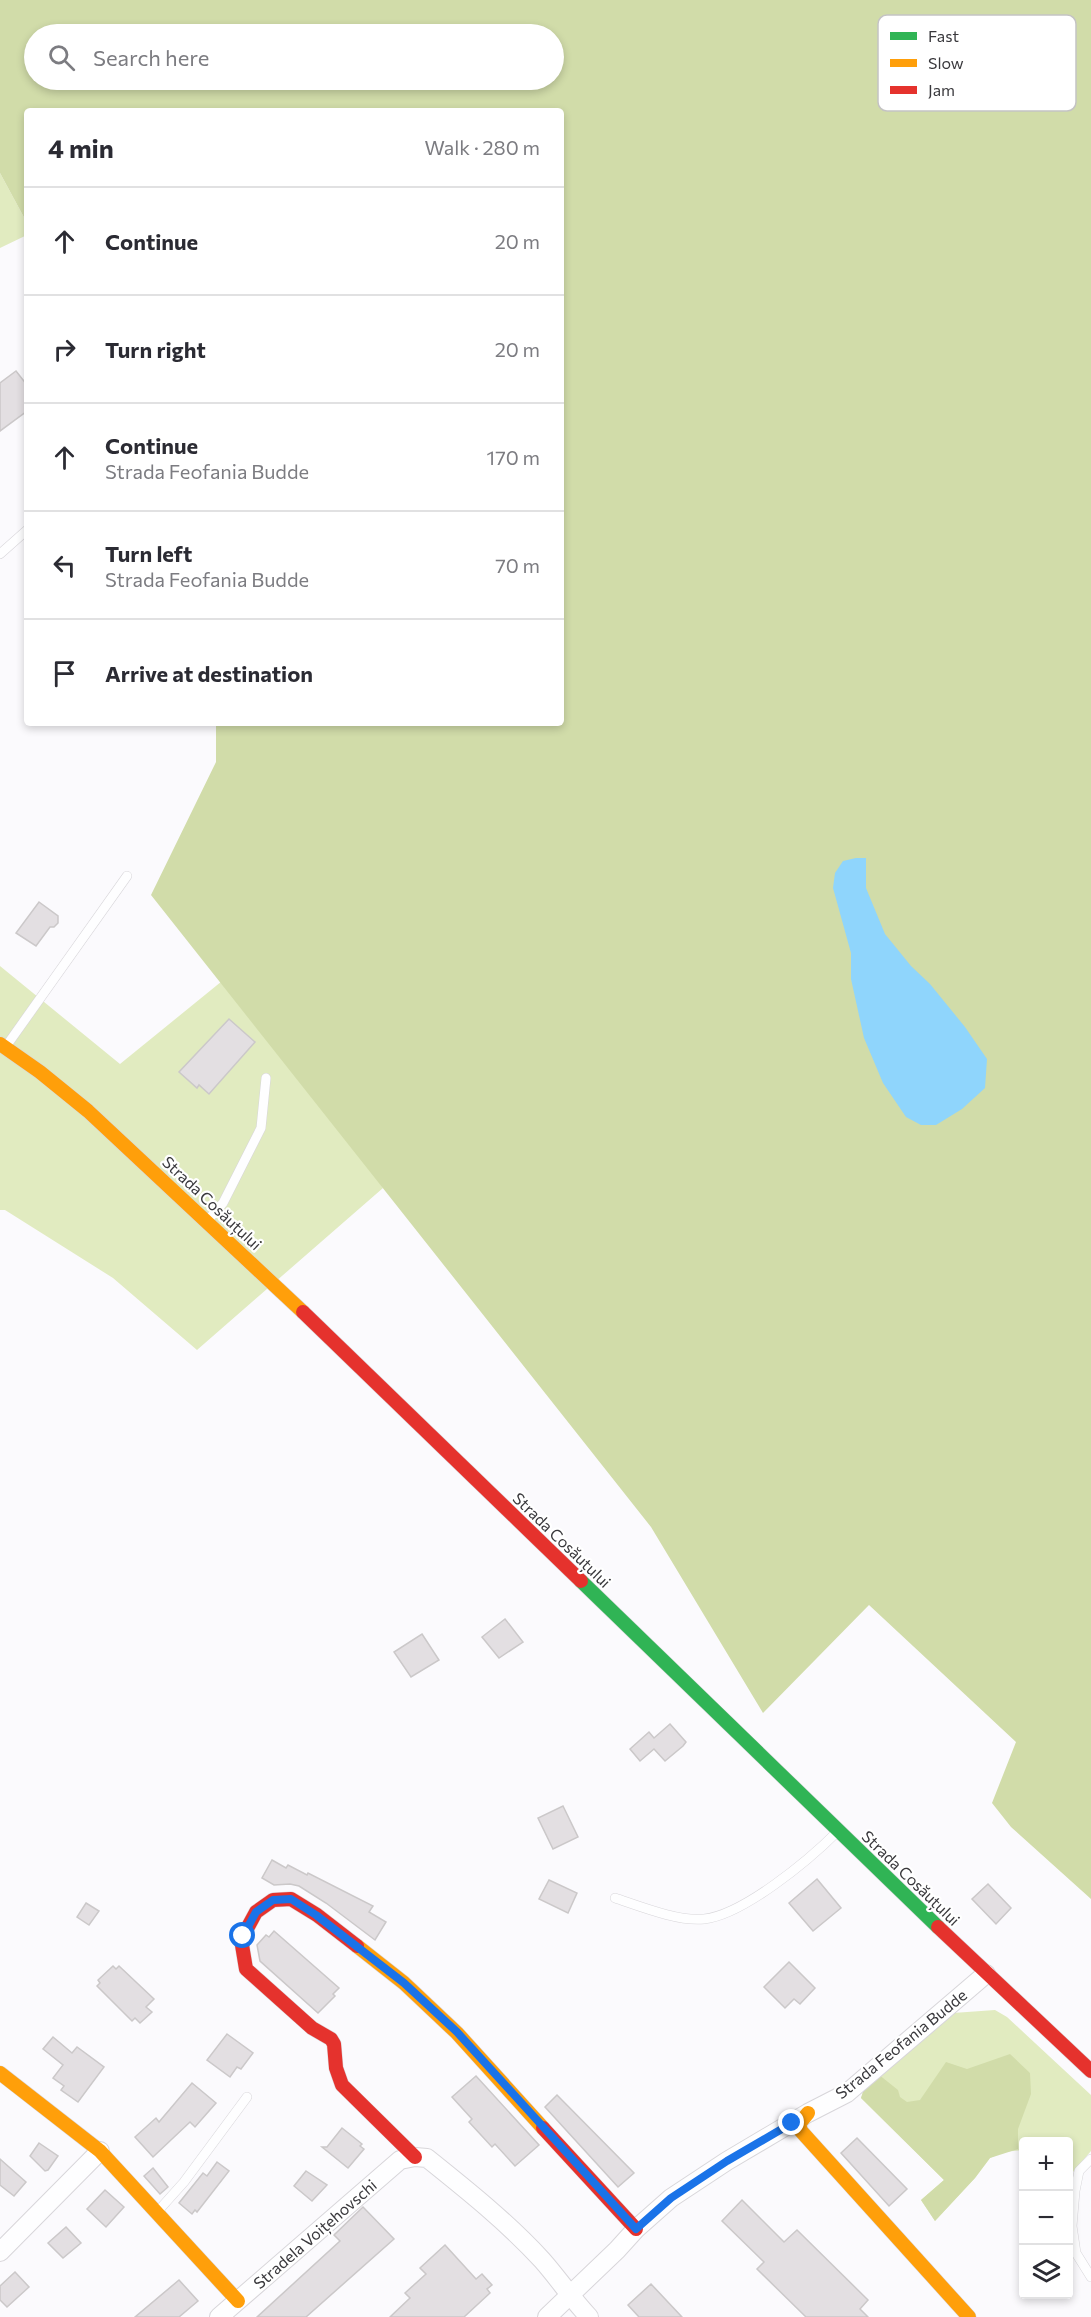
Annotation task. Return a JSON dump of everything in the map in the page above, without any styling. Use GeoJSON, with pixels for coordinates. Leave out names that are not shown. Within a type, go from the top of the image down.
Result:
{"type":"FeatureCollection","features":[{"type":"Feature","properties":{"kind":"main road","name":"Strada Cosăuțului"},"geometry":{"type":"LineString","coordinates":[[2,1046],[40,1072],[88,1111],[208,1221],[986,1974],[1091,2072]]}},
{"type":"Feature","properties":{"kind":"main road"},"geometry":{"type":"LineString","coordinates":[[415,2157],[342,2085],[336,2068],[334,2044],[331,2039],[312,2028],[246,1970],[243,1936],[256,1912],[265,1904],[273,1900],[291,1899],[316,1915],[404,1983],[457,2032],[636,2229]]}},
{"type":"Feature","properties":{"kind":"main road"},"geometry":{"type":"LineString","coordinates":[[0,2073],[100,2151],[238,2301]]}},
{"type":"Feature","properties":{"kind":"main road"},"geometry":{"type":"LineString","coordinates":[[808,2113],[799,2124],[810,2142],[867,2202],[969,2317]]}},
{"type":"Feature","properties":{"kind":"street","name":"Strada Feofania Budde"},"geometry":{"type":"LineString","coordinates":[[547,2317],[570,2297],[636,2229],[671,2198],[727,2161],[808,2113],[847,2093],[986,1974]]}},
{"type":"Feature","properties":{"kind":"street"},"geometry":{"type":"LineString","coordinates":[[0,2252],[100,2151]]}},
{"type":"Feature","properties":{"kind":"street"},"geometry":{"type":"LineString","coordinates":[[415,2157],[427,2158],[487,2206],[544,2262],[570,2297],[589,2317]]}},
{"type":"Feature","properties":{"kind":"street","name":"Stradela Voițehovschi"},"geometry":{"type":"LineString","coordinates":[[219,2317],[400,2160],[415,2157]]}},
{"type":"Feature","properties":{"kind":"lane"},"geometry":{"type":"LineString","coordinates":[[0,554],[24,533]]}},
{"type":"Feature","properties":{"kind":"lane"},"geometry":{"type":"LineString","coordinates":[[2,1046],[127,876]]}},
{"type":"Feature","properties":{"kind":"lane"},"geometry":{"type":"LineString","coordinates":[[208,1221],[223,1203],[261,1128],[266,1078]]}},
{"type":"Feature","properties":{"kind":"lane"},"geometry":{"type":"LineString","coordinates":[[615,1898],[663,1914],[704,1920],[737,1909],[789,1873],[838,1831]]}},
{"type":"Feature","properties":{"kind":"lane"},"geometry":{"type":"LineString","coordinates":[[157,2212],[184,2182],[247,2097]]}},
{"type":"Feature","properties":{"kind":"lane"},"geometry":{"type":"LineString","coordinates":[[1091,2159],[1079,2171],[1072,2226],[1076,2253],[1091,2277]]}},
{"type":"Feature","properties":{"kind":"green space"},"geometry":{"type":"Polygon","coordinates":[[[0,0],[1091,0],[1091,1899],[1011,1827],[992,1803],[1016,1742],[869,1605],[763,1713],[651,1527],[151,895],[216,762],[216,726],[564,726],[564,108],[24,108],[24,217],[0,173],[0,0]]]}},
{"type":"Feature","properties":{"kind":"green space"},"geometry":{"type":"Polygon","coordinates":[[[0,173],[24,217],[24,236],[0,248],[0,173]]]}},
{"type":"Feature","properties":{"kind":"green space"},"geometry":{"type":"Polygon","coordinates":[[[243,964],[383,1188],[197,1350],[113,1278],[5,1210],[0,1210],[0,966],[120,1064],[243,964]]]}},
{"type":"Feature","properties":{"kind":"green space"},"geometry":{"type":"Polygon","coordinates":[[[995,2010],[1007,2017],[1091,2095],[1091,2151],[1073,2172],[1073,2137],[1019,2137],[1019,2150],[1004,2152],[990,2158],[975,2178],[935,2221],[921,2200],[944,2180],[861,2098],[865,2086],[953,2013],[995,2010]]]}},
{"type":"Feature","properties":{"kind":"green space"},"geometry":{"type":"Polygon","coordinates":[[[1010,2054],[1030,2073],[1031,2094],[1018,2129],[1018,2149],[990,2158],[975,2178],[935,2221],[921,2200],[944,2180],[861,2098],[865,2086],[878,2074],[898,2090],[900,2097],[907,2102],[920,2100],[946,2062],[967,2069],[1010,2054]]]}},
{"type":"Feature","properties":{"kind":"water"},"geometry":{"type":"Polygon","coordinates":[[[866,858],[866,888],[885,934],[911,966],[930,984],[965,1027],[987,1059],[985,1088],[962,1109],[936,1125],[921,1125],[906,1117],[883,1083],[864,1038],[851,979],[851,953],[833,888],[835,873],[843,861],[866,858]]]}},
{"type":"Feature","properties":{"kind":"building"},"geometry":{"type":"Polygon","coordinates":[[[16,371],[24,381],[24,413],[0,431],[0,383],[16,371]]]}},
{"type":"Feature","properties":{"kind":"building"},"geometry":{"type":"Polygon","coordinates":[[[39,902],[58,916],[58,923],[50,927],[36,946],[16,933],[39,902]]]}},
{"type":"Feature","properties":{"kind":"building"},"geometry":{"type":"Polygon","coordinates":[[[229,1019],[255,1042],[209,1094],[199,1085],[197,1088],[179,1072],[229,1019]]]}},
{"type":"Feature","properties":{"kind":"building"},"geometry":{"type":"Polygon","coordinates":[[[505,1619],[523,1642],[499,1658],[482,1637],[505,1619]]]}},
{"type":"Feature","properties":{"kind":"building"},"geometry":{"type":"Polygon","coordinates":[[[422,1634],[439,1660],[411,1677],[394,1652],[422,1634]]]}},
{"type":"Feature","properties":{"kind":"building"},"geometry":{"type":"Polygon","coordinates":[[[670,1724],[686,1742],[683,1746],[665,1761],[654,1749],[640,1761],[630,1749],[649,1732],[654,1738],[670,1724]]]}},
{"type":"Feature","properties":{"kind":"building"},"geometry":{"type":"Polygon","coordinates":[[[563,1806],[578,1837],[553,1849],[538,1818],[563,1806]]]}},
{"type":"Feature","properties":{"kind":"building"},"geometry":{"type":"Polygon","coordinates":[[[272,1860],[286,1868],[288,1865],[307,1875],[308,1873],[373,1906],[369,1912],[386,1922],[375,1940],[299,1886],[274,1885],[262,1878],[272,1860]]]}},
{"type":"Feature","properties":{"kind":"building"},"geometry":{"type":"Polygon","coordinates":[[[817,1879],[841,1908],[813,1931],[789,1903],[817,1879]]]}},
{"type":"Feature","properties":{"kind":"building"},"geometry":{"type":"Polygon","coordinates":[[[549,1880],[577,1893],[568,1913],[539,1899],[549,1880]]]}},
{"type":"Feature","properties":{"kind":"building"},"geometry":{"type":"Polygon","coordinates":[[[988,1884],[1011,1908],[996,1924],[972,1899],[988,1884]]]}},
{"type":"Feature","properties":{"kind":"building"},"geometry":{"type":"Polygon","coordinates":[[[86,1903],[99,1911],[89,1925],[77,1917],[86,1903]]]}},
{"type":"Feature","properties":{"kind":"building"},"geometry":{"type":"Polygon","coordinates":[[[274,1931],[339,1988],[333,1994],[335,1996],[318,2013],[260,1961],[257,1945],[266,1935],[269,1937],[274,1931]]]}},
{"type":"Feature","properties":{"kind":"building"},"geometry":{"type":"Polygon","coordinates":[[[789,1962],[815,1988],[800,2004],[794,1999],[785,2008],[764,1987],[789,1962]]]}},
{"type":"Feature","properties":{"kind":"building"},"geometry":{"type":"Polygon","coordinates":[[[113,1966],[116,1969],[119,1966],[154,1999],[146,2007],[152,2012],[140,2023],[135,2018],[132,2021],[97,1986],[100,1983],[98,1980],[113,1966]]]}},
{"type":"Feature","properties":{"kind":"building"},"geometry":{"type":"Polygon","coordinates":[[[227,2034],[253,2053],[241,2069],[237,2067],[230,2077],[207,2060],[227,2034]]]}},
{"type":"Feature","properties":{"kind":"building"},"geometry":{"type":"Polygon","coordinates":[[[53,2037],[72,2053],[77,2047],[104,2067],[78,2102],[61,2090],[64,2086],[53,2078],[63,2065],[43,2049],[53,2037]]]}},
{"type":"Feature","properties":{"kind":"building"},"geometry":{"type":"Polygon","coordinates":[[[476,2076],[539,2145],[515,2166],[495,2144],[492,2147],[469,2122],[472,2119],[452,2097],[476,2076]]]}},
{"type":"Feature","properties":{"kind":"building"},"geometry":{"type":"Polygon","coordinates":[[[192,2083],[216,2103],[195,2127],[190,2122],[153,2157],[135,2137],[156,2118],[159,2122],[192,2083]]]}},
{"type":"Feature","properties":{"kind":"building"},"geometry":{"type":"Polygon","coordinates":[[[557,2095],[634,2173],[618,2187],[545,2107],[557,2095]]]}},
{"type":"Feature","properties":{"kind":"building"},"geometry":{"type":"Polygon","coordinates":[[[342,2128],[362,2144],[360,2146],[364,2149],[348,2168],[322,2147],[327,2147],[342,2128]]]}},
{"type":"Feature","properties":{"kind":"building"},"geometry":{"type":"Polygon","coordinates":[[[857,2138],[907,2189],[889,2206],[841,2153],[857,2138]]]}},
{"type":"Feature","properties":{"kind":"building"},"geometry":{"type":"Polygon","coordinates":[[[39,2143],[58,2156],[45,2171],[30,2156],[39,2143]]]}},
{"type":"Feature","properties":{"kind":"building"},"geometry":{"type":"Polygon","coordinates":[[[0,2159],[26,2182],[14,2196],[0,2185],[0,2159]]]}},
{"type":"Feature","properties":{"kind":"building"},"geometry":{"type":"Polygon","coordinates":[[[217,2162],[229,2171],[197,2212],[195,2210],[192,2214],[179,2203],[203,2173],[207,2176],[217,2162]]]}},
{"type":"Feature","properties":{"kind":"building"},"geometry":{"type":"Polygon","coordinates":[[[153,2168],[168,2187],[160,2194],[144,2176],[153,2168]]]}},
{"type":"Feature","properties":{"kind":"building"},"geometry":{"type":"Polygon","coordinates":[[[306,2171],[327,2185],[312,2201],[294,2186],[306,2171]]]}},
{"type":"Feature","properties":{"kind":"building"},"geometry":{"type":"Polygon","coordinates":[[[105,2190],[124,2207],[106,2227],[87,2209],[105,2190]]]}},
{"type":"Feature","properties":{"kind":"building"},"geometry":{"type":"Polygon","coordinates":[[[742,2200],[784,2242],[797,2230],[868,2300],[860,2309],[868,2317],[806,2317],[757,2269],[764,2262],[722,2221],[742,2200]]]}},
{"type":"Feature","properties":{"kind":"building"},"geometry":{"type":"Polygon","coordinates":[[[363,2207],[394,2239],[306,2317],[257,2317],[340,2241],[334,2235],[363,2207]]]}},
{"type":"Feature","properties":{"kind":"building"},"geometry":{"type":"Polygon","coordinates":[[[66,2227],[81,2243],[63,2258],[48,2243],[66,2227]]]}},
{"type":"Feature","properties":{"kind":"building"},"geometry":{"type":"Polygon","coordinates":[[[445,2245],[476,2279],[482,2274],[492,2285],[487,2289],[490,2293],[464,2317],[390,2317],[410,2298],[405,2293],[426,2274],[420,2268],[445,2245]]]}},
{"type":"Feature","properties":{"kind":"building"},"geometry":{"type":"Polygon","coordinates":[[[15,2272],[29,2287],[7,2307],[0,2300],[0,2286],[15,2272]]]}},
{"type":"Feature","properties":{"kind":"building"},"geometry":{"type":"Polygon","coordinates":[[[179,2280],[198,2301],[179,2317],[135,2317],[179,2280]]]}},
{"type":"Feature","properties":{"kind":"building"},"geometry":{"type":"Polygon","coordinates":[[[651,2284],[682,2317],[639,2317],[628,2305],[651,2284]]]}},
{"type":"Feature","properties":{"kind":"traffic: fast"},"geometry":{"type":"LineString","coordinates":[[581,1581],[938,1927]]}},
{"type":"Feature","properties":{"kind":"traffic: slow"},"geometry":{"type":"LineString","coordinates":[[0,1044],[40,1072],[88,1111],[303,1312]]}},
{"type":"Feature","properties":{"kind":"traffic: slow"},"geometry":{"type":"LineString","coordinates":[[357,1946],[404,1983],[457,2033],[543,2128]]}},
{"type":"Feature","properties":{"kind":"traffic: slow"},"geometry":{"type":"LineString","coordinates":[[0,2073],[100,2151],[238,2301]]}},
{"type":"Feature","properties":{"kind":"traffic: slow"},"geometry":{"type":"LineString","coordinates":[[808,2113],[799,2124],[801,2131],[969,2317]]}},
{"type":"Feature","properties":{"kind":"traffic: jam"},"geometry":{"type":"LineString","coordinates":[[303,1312],[581,1581]]}},
{"type":"Feature","properties":{"kind":"traffic: jam"},"geometry":{"type":"LineString","coordinates":[[357,1946],[317,1915],[291,1899],[273,1900],[256,1912],[243,1936],[242,1945],[246,1969],[312,2028],[331,2039],[334,2044],[336,2068],[342,2085],[415,2157]]}},
{"type":"Feature","properties":{"kind":"traffic: jam"},"geometry":{"type":"LineString","coordinates":[[938,1927],[1091,2071]]}},
{"type":"Feature","properties":{"kind":"traffic: jam"},"geometry":{"type":"LineString","coordinates":[[543,2128],[636,2229]]}},
{"type":"Feature","properties":{"kind":"route"},"geometry":{"type":"LineString","coordinates":[[243,1936],[256,1912],[273,1900],[291,1899],[316,1915],[404,1983],[457,2032],[636,2229],[671,2198],[727,2161],[792,2123]]}}]}
